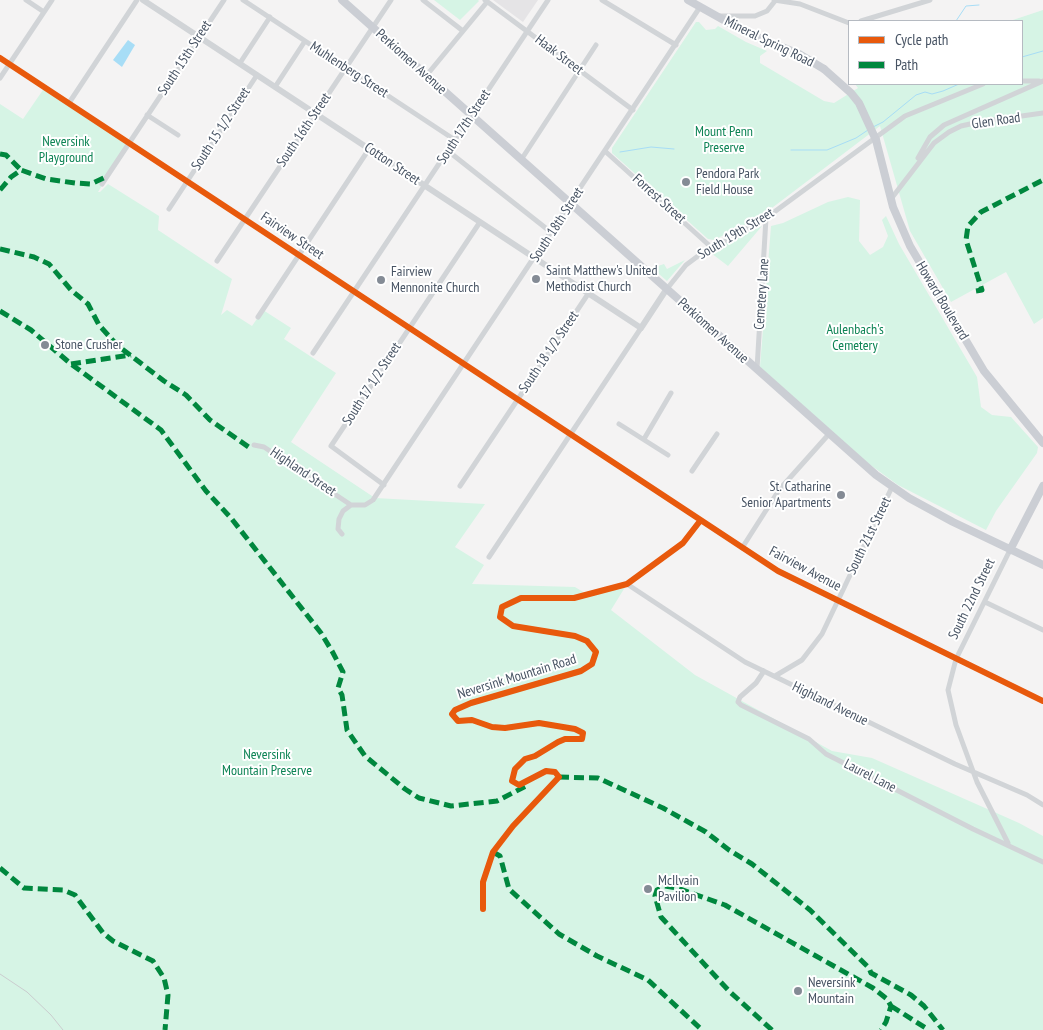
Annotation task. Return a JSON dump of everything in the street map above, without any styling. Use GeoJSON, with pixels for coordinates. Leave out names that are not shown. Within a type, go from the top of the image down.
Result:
{"type":"FeatureCollection","features":[{"type":"Feature","properties":{"kind":"main road","name":"Perkiomen Avenue"},"geometry":{"type":"LineString","coordinates":[[342,0],[666,290],[892,487],[945,517],[1043,565]]}},
{"type":"Feature","properties":{"kind":"main road","name":"Mineral Spring Road"},"geometry":{"type":"LineString","coordinates":[[688,0],[745,32],[798,54],[824,69],[845,87],[859,103],[876,140]]}},
{"type":"Feature","properties":{"kind":"main road","name":"Howard Boulevard"},"geometry":{"type":"LineString","coordinates":[[876,140],[891,199],[903,234],[975,356],[997,388],[1043,444]]}},
{"type":"Feature","properties":{"kind":"main road"},"geometry":{"type":"LineString","coordinates":[[1010,550],[1040,499],[1043,486]]}},
{"type":"Feature","properties":{"kind":"street"},"geometry":{"type":"LineString","coordinates":[[26,0],[44,12]]}},
{"type":"Feature","properties":{"kind":"street"},"geometry":{"type":"LineString","coordinates":[[0,78],[52,0]]}},
{"type":"Feature","properties":{"kind":"street"},"geometry":{"type":"LineString","coordinates":[[70,104],[137,0]]}},
{"type":"Feature","properties":{"kind":"street","name":"Cotton Street"},"geometry":{"type":"LineString","coordinates":[[143,0],[641,328]]}},
{"type":"Feature","properties":{"kind":"street","name":"South 15th Street"},"geometry":{"type":"LineString","coordinates":[[102,184],[224,0]]}},
{"type":"Feature","properties":{"kind":"street","name":"Muhlenberg Street"},"geometry":{"type":"LineString","coordinates":[[243,0],[455,140]]}},
{"type":"Feature","properties":{"kind":"street","name":"South 16th Street"},"geometry":{"type":"LineString","coordinates":[[217,260],[391,0]]}},
{"type":"Feature","properties":{"kind":"street"},"geometry":{"type":"LineString","coordinates":[[422,0],[463,31]]}},
{"type":"Feature","properties":{"kind":"street","name":"South 17th Street"},"geometry":{"type":"LineString","coordinates":[[313,353],[548,0]]}},
{"type":"Feature","properties":{"kind":"street"},"geometry":{"type":"LineString","coordinates":[[602,0],[676,45]]}},
{"type":"Feature","properties":{"kind":"street"},"geometry":{"type":"LineString","coordinates":[[716,16],[755,16],[767,12],[774,0],[800,4],[848,23]]}},
{"type":"Feature","properties":{"kind":"street"},"geometry":{"type":"LineString","coordinates":[[864,20],[913,3],[930,0]]}},
{"type":"Feature","properties":{"kind":"street"},"geometry":{"type":"LineString","coordinates":[[426,76],[486,1]]}},
{"type":"Feature","properties":{"kind":"street","name":"Haak Street"},"geometry":{"type":"LineString","coordinates":[[486,1],[633,110]]}},
{"type":"Feature","properties":{"kind":"street","name":"South 18th Street"},"geometry":{"type":"LineString","coordinates":[[353,506],[365,505],[373,500],[384,485],[606,152],[700,7]]}},
{"type":"Feature","properties":{"kind":"street"},"geometry":{"type":"LineString","coordinates":[[240,64],[270,17]]}},
{"type":"Feature","properties":{"kind":"street"},"geometry":{"type":"LineString","coordinates":[[275,87],[306,41]]}},
{"type":"Feature","properties":{"kind":"street"},"geometry":{"type":"LineString","coordinates":[[521,160],[596,45]]}},
{"type":"Feature","properties":{"kind":"street","name":"Fairview Street"},"geometry":{"type":"LineString","coordinates":[[0,58],[570,434]]}},
{"type":"Feature","properties":{"kind":"street","name":"South 15 1/2 Street"},"geometry":{"type":"LineString","coordinates":[[169,209],[257,75]]}},
{"type":"Feature","properties":{"kind":"street"},"geometry":{"type":"LineString","coordinates":[[1023,81],[1043,81]]}},
{"type":"Feature","properties":{"kind":"street"},"geometry":{"type":"LineString","coordinates":[[916,163],[930,137],[944,125],[1043,81]]}},
{"type":"Feature","properties":{"kind":"street","name":"South 19th Street"},"geometry":{"type":"LineString","coordinates":[[489,557],[666,290],[686,265],[711,247],[766,218],[905,116],[981,85]]}},
{"type":"Feature","properties":{"kind":"street","name":"Glen Road"},"geometry":{"type":"LineString","coordinates":[[891,199],[916,163],[934,143],[961,126],[1043,113]]}},
{"type":"Feature","properties":{"kind":"street"},"geometry":{"type":"LineString","coordinates":[[147,116],[178,135]]}},
{"type":"Feature","properties":{"kind":"street"},"geometry":{"type":"LineString","coordinates":[[258,317],[370,149]]}},
{"type":"Feature","properties":{"kind":"street"},"geometry":{"type":"LineString","coordinates":[[448,151],[552,233]]}},
{"type":"Feature","properties":{"kind":"street","name":"Forrest Street"},"geometry":{"type":"LineString","coordinates":[[606,152],[711,247]]}},
{"type":"Feature","properties":{"kind":"street","name":"Cemetery Lane"},"geometry":{"type":"LineString","coordinates":[[757,370],[766,218]]}},
{"type":"Feature","properties":{"kind":"street","name":"South 17 1/2 Street"},"geometry":{"type":"LineString","coordinates":[[384,485],[331,446],[480,222]]}},
{"type":"Feature","properties":{"kind":"street","name":"South 18 1/2 Street"},"geometry":{"type":"LineString","coordinates":[[460,486],[588,294]]}},
{"type":"Feature","properties":{"kind":"street"},"geometry":{"type":"LineString","coordinates":[[644,439],[671,393]]}},
{"type":"Feature","properties":{"kind":"street"},"geometry":{"type":"LineString","coordinates":[[619,424],[668,455]]}},
{"type":"Feature","properties":{"kind":"street","name":"Fairview Avenue"},"geometry":{"type":"LineString","coordinates":[[570,434],[778,571],[1043,701]]}},
{"type":"Feature","properties":{"kind":"street"},"geometry":{"type":"LineString","coordinates":[[692,471],[717,434]]}},
{"type":"Feature","properties":{"kind":"street"},"geometry":{"type":"LineString","coordinates":[[742,548],[779,490],[829,434]]}},
{"type":"Feature","properties":{"kind":"street","name":"Highland Street"},"geometry":{"type":"LineString","coordinates":[[254,445],[264,447],[353,506]]}},
{"type":"Feature","properties":{"kind":"street","name":"South 21st Street"},"geometry":{"type":"LineString","coordinates":[[774,676],[797,664],[810,653],[838,601],[892,487]]}},
{"type":"Feature","properties":{"kind":"street","name":"Highland Street"},"geometry":{"type":"LineString","coordinates":[[342,534],[338,529],[342,511],[353,506]]}},
{"type":"Feature","properties":{"kind":"street"},"geometry":{"type":"LineString","coordinates":[[627,584],[683,543],[700,521]]}},
{"type":"Feature","properties":{"kind":"street","name":"South 22nd Street"},"geometry":{"type":"LineString","coordinates":[[1008,844],[987,803],[956,725],[949,698],[950,681],[956,659],[1010,550]]}},
{"type":"Feature","properties":{"kind":"street","name":"Highland Avenue"},"geometry":{"type":"LineString","coordinates":[[627,584],[744,662],[976,774],[1027,795],[1043,805]]}},
{"type":"Feature","properties":{"kind":"street","name":"Neversink Mountain Road"},"geometry":{"type":"LineString","coordinates":[[483,909],[483,882],[497,845],[559,777],[555,772],[546,771],[519,785],[512,781],[515,769],[525,759],[535,756],[558,742],[565,739],[582,739],[583,733],[575,729],[539,723],[505,728],[492,727],[472,720],[458,721],[452,714],[455,710],[471,703],[581,671],[592,664],[596,652],[587,641],[575,636],[513,626],[500,617],[502,607],[521,598],[574,598],[627,584]]}},
{"type":"Feature","properties":{"kind":"street"},"geometry":{"type":"LineString","coordinates":[[985,602],[1043,630]]}},
{"type":"Feature","properties":{"kind":"street","name":"Laurel Lane"},"geometry":{"type":"LineString","coordinates":[[764,671],[756,683],[740,697],[738,702],[741,705],[809,739],[826,754],[973,830],[1008,844],[1043,862]]}},
{"type":"Feature","properties":{"kind":"shaded area"},"geometry":{"type":"Polygon","coordinates":[[[493,0],[538,0],[523,22],[493,0]]]}},
{"type":"Feature","properties":{"kind":"green space"},"geometry":{"type":"Polygon","coordinates":[[[434,0],[478,0],[479,1],[460,20],[434,0]]]}},
{"type":"Feature","properties":{"kind":"green space","name":"Mount Penn Preserve"},"geometry":{"type":"Polygon","coordinates":[[[1043,10],[1043,318],[1034,324],[1006,272],[951,302],[910,231],[880,126],[760,217],[714,240],[708,239],[612,153],[612,148],[696,22],[699,22],[706,30],[715,29],[718,26],[746,42],[767,51],[760,56],[760,63],[824,101],[834,103],[858,88],[856,85],[1023,85],[1023,20],[1013,20],[1043,10]]]}},
{"type":"Feature","properties":{"kind":"green space","name":"Neversink Mountain Preserve"},"geometry":{"type":"Polygon","coordinates":[[[45,87],[129,143],[98,192],[108,184],[159,216],[158,230],[232,279],[221,315],[227,310],[252,326],[263,310],[291,328],[284,339],[336,373],[291,442],[375,498],[485,504],[455,547],[484,565],[472,584],[575,587],[588,595],[627,584],[611,610],[695,675],[832,751],[872,758],[1019,823],[1043,836],[1043,1030],[0,1030],[0,104],[23,119],[45,87]]]}},
{"type":"Feature","properties":{"kind":"green space","name":"Aulenbach's Cemetery"},"geometry":{"type":"Polygon","coordinates":[[[848,197],[860,200],[859,241],[870,255],[883,247],[888,236],[882,220],[886,216],[899,244],[977,377],[981,407],[992,415],[1011,417],[1038,447],[1037,453],[996,511],[986,530],[898,485],[869,464],[760,367],[771,226],[783,223],[828,202],[848,197]]]}},
{"type":"Feature","properties":{"kind":"green space"},"geometry":{"type":"Polygon","coordinates":[[[762,226],[728,266],[711,253],[720,245],[762,226]]]}},
{"type":"Feature","properties":{"kind":"green space"},"geometry":{"type":"Polygon","coordinates":[[[685,260],[667,281],[652,268],[664,264],[667,269],[685,260]]]}},
{"type":"Feature","properties":{"kind":"water"},"geometry":{"type":"Polygon","coordinates":[[[128,40],[135,45],[122,67],[113,60],[128,40]]]}},
{"type":"Feature","properties":{"kind":"waterway"},"geometry":{"type":"LineString","coordinates":[[957,20],[966,6],[979,5]]}},
{"type":"Feature","properties":{"kind":"waterway"},"geometry":{"type":"LineString","coordinates":[[1023,57],[1043,51]]}},
{"type":"Feature","properties":{"kind":"waterway"},"geometry":{"type":"LineString","coordinates":[[873,127],[883,122],[916,95],[925,92],[932,94],[957,85]]}},
{"type":"Feature","properties":{"kind":"waterway"},"geometry":{"type":"LineString","coordinates":[[791,150],[827,150],[856,138],[868,130]]}},
{"type":"Feature","properties":{"kind":"waterway"},"geometry":{"type":"LineString","coordinates":[[620,152],[651,147],[674,149]]}},
{"type":"Feature","properties":{"kind":"railway"},"geometry":{"type":"LineString","coordinates":[[0,974],[27,992],[51,1015],[63,1030]]}},
{"type":"Feature","properties":{"kind":"marked path"},"geometry":{"type":"LineString","coordinates":[[0,154],[6,155],[21,170]]}},
{"type":"Feature","properties":{"kind":"marked path"},"geometry":{"type":"LineString","coordinates":[[0,190],[11,177],[21,170],[46,179],[75,183],[91,184],[108,176]]}},
{"type":"Feature","properties":{"kind":"marked path"},"geometry":{"type":"LineString","coordinates":[[976,291],[982,290],[966,240],[968,226],[981,212],[1043,180]]}},
{"type":"Feature","properties":{"kind":"marked path"},"geometry":{"type":"LineString","coordinates":[[0,249],[34,257],[49,264],[71,290],[88,304],[99,325],[117,345],[164,381],[186,395],[210,420],[250,448]]}},
{"type":"Feature","properties":{"kind":"marked path"},"geometry":{"type":"LineString","coordinates":[[0,311],[31,330],[71,364],[161,430],[206,491],[231,518],[321,633],[343,672],[338,688],[342,695],[347,730],[365,756],[419,798],[451,806],[497,801],[526,786]]}},
{"type":"Feature","properties":{"kind":"marked path"},"geometry":{"type":"LineString","coordinates":[[71,364],[131,355]]}},
{"type":"Feature","properties":{"kind":"marked path"},"geometry":{"type":"LineString","coordinates":[[559,777],[598,778],[663,808],[706,832],[729,850],[752,864],[810,910],[869,968],[871,973],[911,995],[924,1006],[943,1030]]}},
{"type":"Feature","properties":{"kind":"marked path"},"geometry":{"type":"LineString","coordinates":[[493,852],[500,856],[509,889],[559,934],[597,956],[648,980],[702,1030]]}},
{"type":"Feature","properties":{"kind":"marked path"},"geometry":{"type":"LineString","coordinates":[[0,868],[24,888],[63,890],[75,895],[103,933],[113,941],[153,961],[164,978],[168,995],[165,1030]]}},
{"type":"Feature","properties":{"kind":"marked path"},"geometry":{"type":"LineString","coordinates":[[772,1030],[729,991],[661,917],[655,896],[657,890],[665,886],[677,888],[725,905],[873,988],[887,999],[891,1006],[886,1022],[881,1030]]}},
{"type":"Feature","properties":{"kind":"marked path"},"geometry":{"type":"LineString","coordinates":[[891,1006],[929,1030]]}},
{"type":"Feature","properties":{"kind":"cycle path"},"geometry":{"type":"LineString","coordinates":[[0,58],[778,571],[1043,701]]}},
{"type":"Feature","properties":{"kind":"cycle path"},"geometry":{"type":"LineString","coordinates":[[483,909],[483,882],[493,852],[513,826],[559,777],[555,772],[546,771],[519,785],[512,781],[515,769],[525,759],[535,756],[558,742],[565,739],[582,739],[583,733],[575,729],[539,723],[505,728],[492,727],[472,720],[458,721],[452,714],[455,710],[471,703],[581,671],[592,664],[596,652],[587,641],[575,636],[513,626],[500,617],[502,607],[521,598],[574,598],[627,584],[683,543],[700,521]]}},
{"type":"Feature","properties":{"kind":"place","name":"Pendora Park Field House"},"geometry":{"type":"Point","coordinates":[686,182]}},
{"type":"Feature","properties":{"kind":"place","name":"Saint Matthew's United Methodist Church"},"geometry":{"type":"Point","coordinates":[536,279]}},
{"type":"Feature","properties":{"kind":"place","name":"Fairview Mennonite Church"},"geometry":{"type":"Point","coordinates":[381,280]}},
{"type":"Feature","properties":{"kind":"place","name":"Stone Crusher"},"geometry":{"type":"Point","coordinates":[45,345]}},
{"type":"Feature","properties":{"kind":"place","name":"St. Catharine Senior Apartments"},"geometry":{"type":"Point","coordinates":[841,495]}},
{"type":"Feature","properties":{"kind":"place","name":"McIlvain Pavilion"},"geometry":{"type":"Point","coordinates":[648,889]}},
{"type":"Feature","properties":{"kind":"place","name":"Neversink Mountain"},"geometry":{"type":"Point","coordinates":[798,991]}},
{"type":"Feature","properties":{"kind":"park label","name":"Neversink Playground"},"geometry":{"type":"Point","coordinates":[66,150]}}]}
